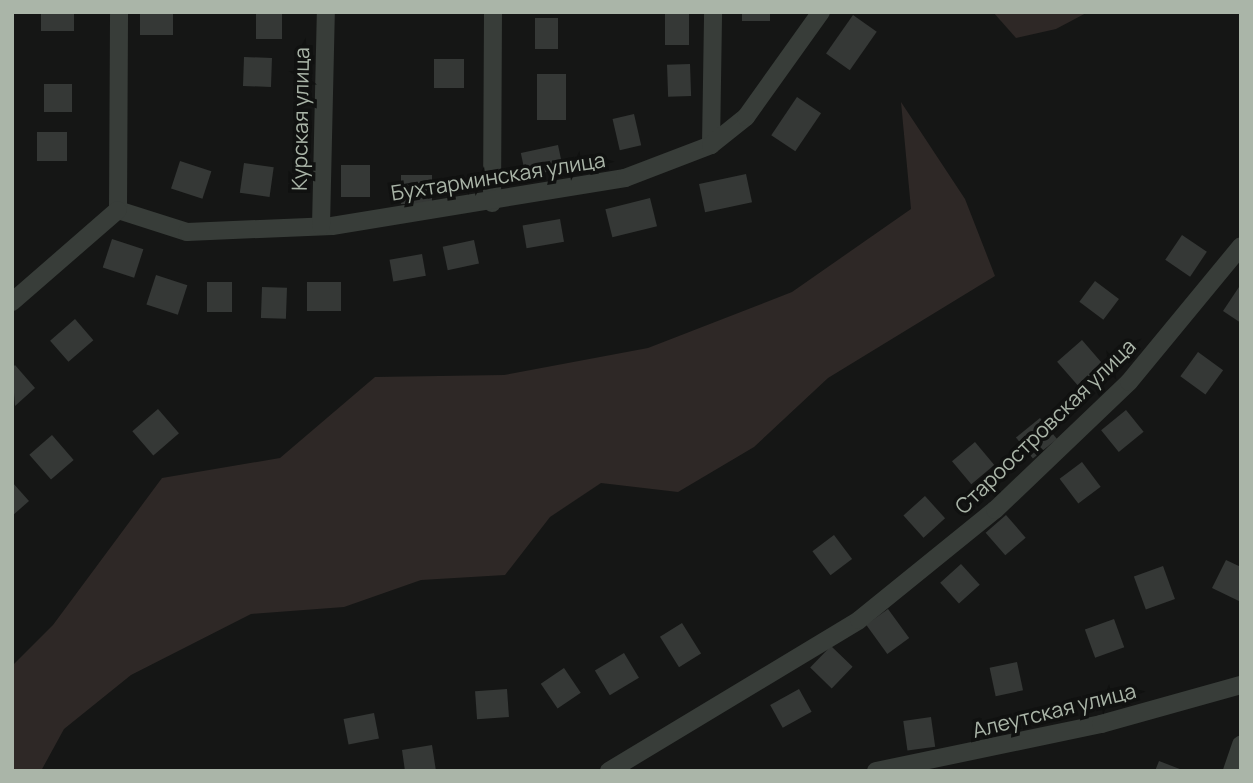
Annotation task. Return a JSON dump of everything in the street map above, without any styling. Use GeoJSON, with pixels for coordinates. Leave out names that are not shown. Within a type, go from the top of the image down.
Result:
{"type":"FeatureCollection","features":[{"type":"Feature","properties":{"kind":"street"},"geometry":{"type":"LineString","coordinates":[[12,302],[118,209],[118,12]]}},
{"type":"Feature","properties":{"kind":"street","name":"Курская улица"},"geometry":{"type":"LineString","coordinates":[[321,226],[326,12]]}},
{"type":"Feature","properties":{"kind":"street"},"geometry":{"type":"LineString","coordinates":[[492,202],[493,12]]}},
{"type":"Feature","properties":{"kind":"street"},"geometry":{"type":"LineString","coordinates":[[711,145],[713,12]]}},
{"type":"Feature","properties":{"kind":"street","name":"Бухтарминская улица"},"geometry":{"type":"LineString","coordinates":[[118,209],[187,232],[321,226],[492,202],[625,178],[711,145],[746,117],[821,12]]}},
{"type":"Feature","properties":{"kind":"street","name":"Староостровская улица"},"geometry":{"type":"LineString","coordinates":[[609,771],[859,620],[995,510],[1129,382],[1241,246]]}},
{"type":"Feature","properties":{"kind":"street","name":"Алеутская улица"},"geometry":{"type":"LineString","coordinates":[[876,771],[1063,733],[1241,685]]}},
{"type":"Feature","properties":{"kind":"street"},"geometry":{"type":"LineString","coordinates":[[1232,771],[1241,745]]}},
{"type":"Feature","properties":{"kind":"shaded area"},"geometry":{"type":"Polygon","coordinates":[[[993,12],[1088,12],[1056,29],[1016,38],[993,12]]]}},
{"type":"Feature","properties":{"kind":"shaded area"},"geometry":{"type":"Polygon","coordinates":[[[901,102],[965,199],[995,276],[828,378],[754,447],[678,492],[601,483],[550,517],[505,575],[421,580],[344,607],[251,614],[131,675],[64,729],[41,771],[12,771],[12,666],[53,625],[162,478],[280,458],[375,377],[504,375],[648,348],[792,292],[911,209],[901,102]]]}},
{"type":"Feature","properties":{"kind":"building"},"geometry":{"type":"Polygon","coordinates":[[[41,12],[74,12],[74,31],[41,31],[41,12]]]}},
{"type":"Feature","properties":{"kind":"building"},"geometry":{"type":"Polygon","coordinates":[[[140,12],[173,12],[173,35],[140,35],[140,12]]]}},
{"type":"Feature","properties":{"kind":"building"},"geometry":{"type":"Polygon","coordinates":[[[256,12],[282,12],[282,39],[256,39],[256,12]]]}},
{"type":"Feature","properties":{"kind":"building"},"geometry":{"type":"Polygon","coordinates":[[[742,12],[770,12],[770,21],[742,21],[742,12]]]}},
{"type":"Feature","properties":{"kind":"building"},"geometry":{"type":"Polygon","coordinates":[[[665,13],[689,13],[689,45],[665,45],[665,13]]]}},
{"type":"Feature","properties":{"kind":"building"},"geometry":{"type":"Polygon","coordinates":[[[853,15],[877,32],[850,70],[826,54],[853,15]]]}},
{"type":"Feature","properties":{"kind":"building"},"geometry":{"type":"Polygon","coordinates":[[[535,18],[558,18],[558,49],[535,49],[535,18]]]}},
{"type":"Feature","properties":{"kind":"building"},"geometry":{"type":"Polygon","coordinates":[[[244,57],[272,58],[271,87],[243,86],[244,57]]]}},
{"type":"Feature","properties":{"kind":"building"},"geometry":{"type":"Polygon","coordinates":[[[434,59],[464,59],[464,88],[434,88],[434,59]]]}},
{"type":"Feature","properties":{"kind":"building"},"geometry":{"type":"Polygon","coordinates":[[[690,64],[691,96],[668,97],[667,65],[690,64]]]}},
{"type":"Feature","properties":{"kind":"building"},"geometry":{"type":"Polygon","coordinates":[[[537,74],[566,74],[566,120],[537,120],[537,74]]]}},
{"type":"Feature","properties":{"kind":"building"},"geometry":{"type":"Polygon","coordinates":[[[44,84],[72,84],[72,112],[44,112],[44,84]]]}},
{"type":"Feature","properties":{"kind":"building"},"geometry":{"type":"Polygon","coordinates":[[[797,97],[821,113],[795,151],[771,135],[797,97]]]}},
{"type":"Feature","properties":{"kind":"building"},"geometry":{"type":"Polygon","coordinates":[[[634,114],[641,145],[620,150],[613,119],[634,114]]]}},
{"type":"Feature","properties":{"kind":"building"},"geometry":{"type":"Polygon","coordinates":[[[37,132],[67,132],[67,161],[37,161],[37,132]]]}},
{"type":"Feature","properties":{"kind":"building"},"geometry":{"type":"Polygon","coordinates":[[[558,145],[563,168],[526,176],[521,153],[558,145]]]}},
{"type":"Feature","properties":{"kind":"building"},"geometry":{"type":"Polygon","coordinates":[[[180,161],[211,171],[202,199],[171,189],[180,161]]]}},
{"type":"Feature","properties":{"kind":"building"},"geometry":{"type":"Polygon","coordinates":[[[244,163],[274,167],[270,197],[240,193],[244,163]]]}},
{"type":"Feature","properties":{"kind":"building"},"geometry":{"type":"Polygon","coordinates":[[[341,165],[370,165],[370,197],[341,197],[341,165]]]}},
{"type":"Feature","properties":{"kind":"building"},"geometry":{"type":"Polygon","coordinates":[[[746,174],[752,202],[705,212],[699,184],[746,174]]]}},
{"type":"Feature","properties":{"kind":"building"},"geometry":{"type":"Polygon","coordinates":[[[401,175],[432,175],[432,204],[401,204],[401,175]]]}},
{"type":"Feature","properties":{"kind":"building"},"geometry":{"type":"Polygon","coordinates":[[[650,198],[657,226],[612,237],[605,209],[650,198]]]}},
{"type":"Feature","properties":{"kind":"building"},"geometry":{"type":"Polygon","coordinates":[[[560,219],[564,242],[527,248],[523,226],[560,219]]]}},
{"type":"Feature","properties":{"kind":"building"},"geometry":{"type":"Polygon","coordinates":[[[1182,235],[1207,252],[1190,277],[1165,260],[1182,235]]]}},
{"type":"Feature","properties":{"kind":"building"},"geometry":{"type":"Polygon","coordinates":[[[112,239],[143,249],[134,278],[103,268],[112,239]]]}},
{"type":"Feature","properties":{"kind":"building"},"geometry":{"type":"Polygon","coordinates":[[[474,240],[479,263],[448,270],[443,247],[474,240]]]}},
{"type":"Feature","properties":{"kind":"building"},"geometry":{"type":"Polygon","coordinates":[[[422,254],[426,276],[393,281],[390,260],[422,254]]]}},
{"type":"Feature","properties":{"kind":"building"},"geometry":{"type":"Polygon","coordinates":[[[156,275],[187,285],[178,315],[146,304],[156,275]]]}},
{"type":"Feature","properties":{"kind":"building"},"geometry":{"type":"Polygon","coordinates":[[[1095,281],[1119,299],[1103,320],[1079,302],[1095,281]]]}},
{"type":"Feature","properties":{"kind":"building"},"geometry":{"type":"Polygon","coordinates":[[[207,282],[232,282],[232,312],[207,312],[207,282]]]}},
{"type":"Feature","properties":{"kind":"building"},"geometry":{"type":"Polygon","coordinates":[[[307,282],[341,282],[341,311],[307,311],[307,282]]]}},
{"type":"Feature","properties":{"kind":"building"},"geometry":{"type":"Polygon","coordinates":[[[1241,284],[1241,323],[1223,311],[1241,284]]]}},
{"type":"Feature","properties":{"kind":"building"},"geometry":{"type":"Polygon","coordinates":[[[262,287],[287,288],[286,319],[261,318],[262,287]]]}},
{"type":"Feature","properties":{"kind":"building"},"geometry":{"type":"Polygon","coordinates":[[[75,319],[93,340],[68,362],[50,341],[75,319]]]}},
{"type":"Feature","properties":{"kind":"building"},"geometry":{"type":"Polygon","coordinates":[[[1082,340],[1103,364],[1078,386],[1057,362],[1082,340]]]}},
{"type":"Feature","properties":{"kind":"building"},"geometry":{"type":"Polygon","coordinates":[[[1198,352],[1223,370],[1205,394],[1180,376],[1198,352]]]}},
{"type":"Feature","properties":{"kind":"building"},"geometry":{"type":"Polygon","coordinates":[[[15,365],[35,388],[15,406],[12,368],[15,365]]]}},
{"type":"Feature","properties":{"kind":"building"},"geometry":{"type":"Polygon","coordinates":[[[158,409],[179,433],[153,455],[132,431],[158,409]]]}},
{"type":"Feature","properties":{"kind":"building"},"geometry":{"type":"Polygon","coordinates":[[[1126,410],[1144,432],[1119,452],[1101,430],[1126,410]]]}},
{"type":"Feature","properties":{"kind":"building"},"geometry":{"type":"Polygon","coordinates":[[[1040,418],[1057,439],[1033,458],[1016,438],[1040,418]]]}},
{"type":"Feature","properties":{"kind":"building"},"geometry":{"type":"Polygon","coordinates":[[[52,435],[74,460],[51,480],[29,455],[52,435]]]}},
{"type":"Feature","properties":{"kind":"building"},"geometry":{"type":"Polygon","coordinates":[[[975,442],[994,465],[971,484],[952,461],[975,442]]]}},
{"type":"Feature","properties":{"kind":"building"},"geometry":{"type":"Polygon","coordinates":[[[1082,462],[1101,487],[1078,504],[1060,479],[1082,462]]]}},
{"type":"Feature","properties":{"kind":"building"},"geometry":{"type":"Polygon","coordinates":[[[12,482],[29,501],[12,516],[12,482]]]}},
{"type":"Feature","properties":{"kind":"building"},"geometry":{"type":"Polygon","coordinates":[[[925,496],[945,518],[924,538],[903,515],[925,496]]]}},
{"type":"Feature","properties":{"kind":"building"},"geometry":{"type":"Polygon","coordinates":[[[1006,515],[1026,538],[1005,555],[986,533],[1006,515]]]}},
{"type":"Feature","properties":{"kind":"building"},"geometry":{"type":"Polygon","coordinates":[[[834,535],[852,559],[830,575],[812,551],[834,535]]]}},
{"type":"Feature","properties":{"kind":"building"},"geometry":{"type":"Polygon","coordinates":[[[1226,560],[1241,567],[1241,602],[1212,588],[1226,560]]]}},
{"type":"Feature","properties":{"kind":"building"},"geometry":{"type":"Polygon","coordinates":[[[961,564],[980,585],[959,604],[940,583],[961,564]]]}},
{"type":"Feature","properties":{"kind":"building"},"geometry":{"type":"Polygon","coordinates":[[[1163,566],[1175,599],[1146,609],[1134,577],[1163,566]]]}},
{"type":"Feature","properties":{"kind":"building"},"geometry":{"type":"Polygon","coordinates":[[[888,609],[909,638],[887,654],[866,625],[888,609]]]}},
{"type":"Feature","properties":{"kind":"building"},"geometry":{"type":"Polygon","coordinates":[[[1114,619],[1124,647],[1095,658],[1085,630],[1114,619]]]}},
{"type":"Feature","properties":{"kind":"building"},"geometry":{"type":"Polygon","coordinates":[[[682,623],[701,654],[679,667],[660,637],[682,623]]]}},
{"type":"Feature","properties":{"kind":"building"},"geometry":{"type":"Polygon","coordinates":[[[831,646],[853,667],[832,688],[810,668],[831,646]]]}},
{"type":"Feature","properties":{"kind":"building"},"geometry":{"type":"Polygon","coordinates":[[[624,653],[639,678],[610,695],[595,671],[624,653]]]}},
{"type":"Feature","properties":{"kind":"building"},"geometry":{"type":"Polygon","coordinates":[[[1017,662],[1023,690],[996,696],[990,668],[1017,662]]]}},
{"type":"Feature","properties":{"kind":"building"},"geometry":{"type":"Polygon","coordinates":[[[564,668],[581,693],[558,709],[541,684],[564,668]]]}},
{"type":"Feature","properties":{"kind":"building"},"geometry":{"type":"Polygon","coordinates":[[[507,689],[509,717],[477,719],[475,691],[507,689]]]}},
{"type":"Feature","properties":{"kind":"building"},"geometry":{"type":"Polygon","coordinates":[[[799,689],[812,712],[783,728],[770,705],[799,689]]]}},
{"type":"Feature","properties":{"kind":"building"},"geometry":{"type":"Polygon","coordinates":[[[374,713],[379,739],[349,744],[344,719],[374,713]]]}},
{"type":"Feature","properties":{"kind":"building"},"geometry":{"type":"Polygon","coordinates":[[[931,717],[935,747],[907,751],[903,721],[931,717]]]}},
{"type":"Feature","properties":{"kind":"building"},"geometry":{"type":"Polygon","coordinates":[[[432,745],[436,771],[405,771],[402,750],[432,745]]]}},
{"type":"Feature","properties":{"kind":"building"},"geometry":{"type":"Polygon","coordinates":[[[1159,761],[1185,771],[1155,771],[1159,761]]]}}]}
